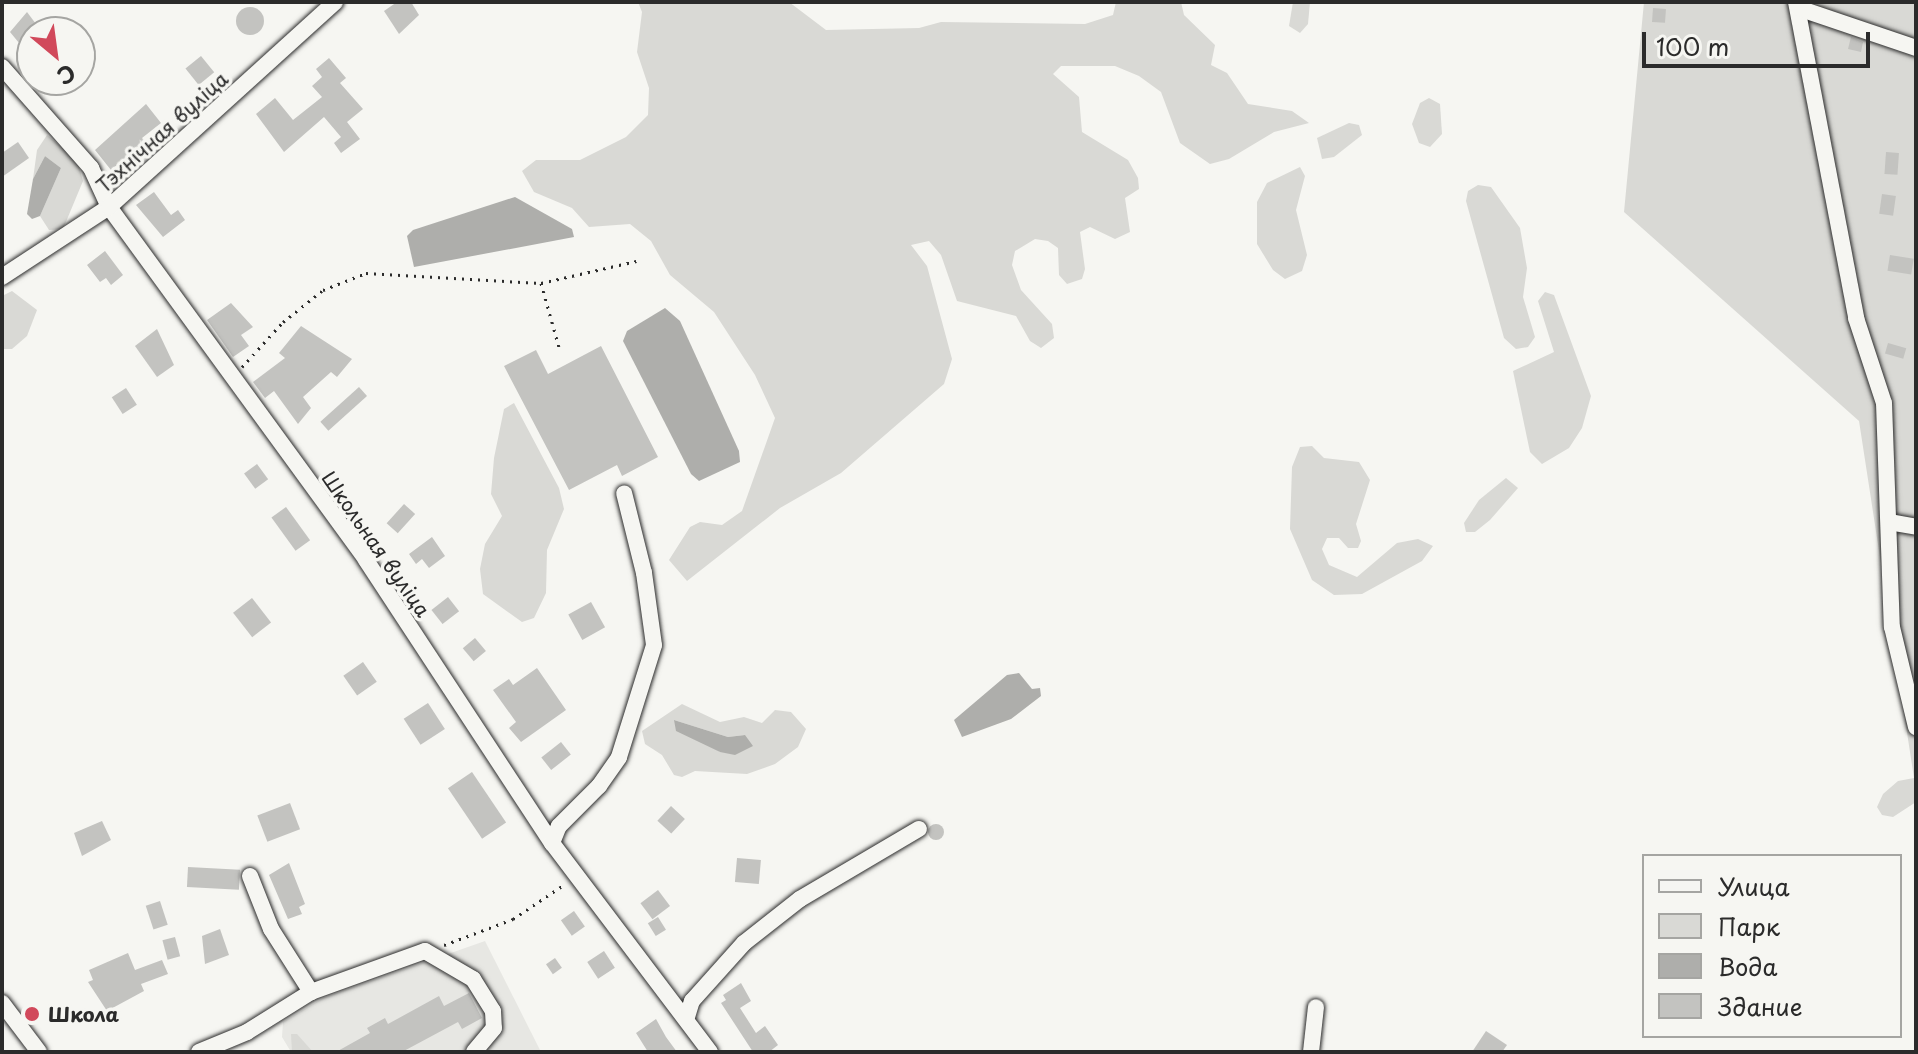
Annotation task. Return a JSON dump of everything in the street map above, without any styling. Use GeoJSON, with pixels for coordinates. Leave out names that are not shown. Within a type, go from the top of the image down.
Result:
{"type":"FeatureCollection","features":[{"type":"Feature","properties":{"kind":"street","name":"Тэхнічная вуліца"},"geometry":{"type":"LineString","coordinates":[[2,277],[109,207],[335,2]]}},
{"type":"Feature","properties":{"kind":"street"},"geometry":{"type":"LineString","coordinates":[[1797,5],[1916,48]]}},
{"type":"Feature","properties":{"kind":"street"},"geometry":{"type":"LineString","coordinates":[[1797,5],[1856,318],[1884,403],[1892,627],[1914,707],[1916,727]]}},
{"type":"Feature","properties":{"kind":"street","name":"Школьная вуліца"},"geometry":{"type":"LineString","coordinates":[[2,67],[84,158],[109,207],[366,560],[552,843],[687,1017],[710,1052]]}},
{"type":"Feature","properties":{"kind":"street"},"geometry":{"type":"LineString","coordinates":[[552,843],[559,826],[599,786],[619,757],[654,645],[644,573],[624,493]]}},
{"type":"Feature","properties":{"kind":"street"},"geometry":{"type":"LineString","coordinates":[[1889,522],[1916,527]]}},
{"type":"Feature","properties":{"kind":"street"},"geometry":{"type":"LineString","coordinates":[[687,1017],[692,1001],[744,943],[800,899],[919,829]]}},
{"type":"Feature","properties":{"kind":"street"},"geometry":{"type":"LineString","coordinates":[[250,876],[271,929],[311,992]]}},
{"type":"Feature","properties":{"kind":"street"},"geometry":{"type":"LineString","coordinates":[[199,1052],[247,1032],[311,992],[425,951],[473,979],[489,1002],[494,1028],[474,1052]]}},
{"type":"Feature","properties":{"kind":"street"},"geometry":{"type":"LineString","coordinates":[[2,1003],[39,1052]]}},
{"type":"Feature","properties":{"kind":"street"},"geometry":{"type":"LineString","coordinates":[[1311,1052],[1316,1007]]}},
{"type":"Feature","properties":{"kind":"path"},"geometry":{"type":"LineString","coordinates":[[232,378],[283,322],[313,298],[366,273],[541,283],[636,261]]}},
{"type":"Feature","properties":{"kind":"path"},"geometry":{"type":"LineString","coordinates":[[541,283],[559,347]]}},
{"type":"Feature","properties":{"kind":"path"},"geometry":{"type":"LineString","coordinates":[[425,951],[513,919],[578,875]]}},
{"type":"Feature","properties":{"kind":"shaded area"},"geometry":{"type":"Polygon","coordinates":[[[485,941],[541,1052],[291,1052],[282,1037],[283,1022],[323,998],[485,941]]]}},
{"type":"Feature","properties":{"kind":"green space"},"geometry":{"type":"Polygon","coordinates":[[[638,2],[789,2],[826,30],[919,28],[941,22],[1085,24],[1113,15],[1116,2],[1181,2],[1184,15],[1215,45],[1211,65],[1227,73],[1248,104],[1292,111],[1309,123],[1274,132],[1229,159],[1210,164],[1180,143],[1161,92],[1139,76],[1115,66],[1061,66],[1053,74],[1079,97],[1082,132],[1128,160],[1138,178],[1139,189],[1125,198],[1130,232],[1115,239],[1090,227],[1080,232],[1085,269],[1082,279],[1067,284],[1059,275],[1058,248],[1048,241],[1035,239],[1015,251],[1012,265],[1021,290],[1052,324],[1054,338],[1041,348],[1030,341],[1016,316],[957,301],[941,255],[929,241],[911,245],[927,266],[952,359],[944,384],[841,473],[780,508],[687,581],[669,560],[690,527],[700,522],[722,525],[742,511],[775,418],[755,375],[714,312],[670,275],[651,241],[630,224],[589,227],[572,208],[534,192],[522,171],[536,160],[580,160],[626,137],[648,115],[649,88],[637,52],[642,12],[638,2]]]}},
{"type":"Feature","properties":{"kind":"green space"},"geometry":{"type":"Polygon","coordinates":[[[1293,2],[1310,2],[1308,24],[1300,33],[1289,26],[1293,2]]]}},
{"type":"Feature","properties":{"kind":"green space"},"geometry":{"type":"Polygon","coordinates":[[[1644,2],[1916,2],[1916,802],[1893,817],[1882,815],[1877,807],[1883,794],[1898,781],[1914,778],[1859,421],[1624,212],[1644,2]]]}},
{"type":"Feature","properties":{"kind":"green space"},"geometry":{"type":"Polygon","coordinates":[[[1429,98],[1440,104],[1442,134],[1430,147],[1419,143],[1412,124],[1420,103],[1429,98]]]}},
{"type":"Feature","properties":{"kind":"green space"},"geometry":{"type":"Polygon","coordinates":[[[1349,123],[1359,125],[1362,135],[1334,157],[1322,159],[1317,138],[1349,123]]]}},
{"type":"Feature","properties":{"kind":"green space"},"geometry":{"type":"Polygon","coordinates":[[[47,135],[77,160],[83,181],[63,229],[49,230],[40,216],[61,168],[45,156],[33,179],[37,150],[47,135]]]}},
{"type":"Feature","properties":{"kind":"green space"},"geometry":{"type":"Polygon","coordinates":[[[1300,167],[1305,176],[1296,210],[1307,255],[1302,271],[1285,279],[1273,270],[1257,244],[1257,202],[1267,183],[1300,167]]]}},
{"type":"Feature","properties":{"kind":"green space"},"geometry":{"type":"Polygon","coordinates":[[[1478,185],[1491,187],[1520,228],[1527,268],[1523,297],[1535,337],[1528,347],[1516,349],[1504,338],[1466,201],[1468,191],[1478,185]]]}},
{"type":"Feature","properties":{"kind":"green space"},"geometry":{"type":"Polygon","coordinates":[[[12,291],[37,310],[27,336],[12,349],[2,349],[2,296],[12,291]]]}},
{"type":"Feature","properties":{"kind":"green space"},"geometry":{"type":"Polygon","coordinates":[[[1545,292],[1554,295],[1591,396],[1582,428],[1569,448],[1542,464],[1530,452],[1513,371],[1554,352],[1538,301],[1545,292]]]}},
{"type":"Feature","properties":{"kind":"green space"},"geometry":{"type":"Polygon","coordinates":[[[514,403],[559,488],[564,509],[547,550],[546,593],[534,618],[522,622],[483,594],[480,569],[485,544],[502,516],[491,494],[494,458],[504,409],[514,403]]]}},
{"type":"Feature","properties":{"kind":"green space"},"geometry":{"type":"Polygon","coordinates":[[[1312,446],[1324,458],[1359,462],[1370,480],[1356,524],[1361,541],[1358,548],[1348,548],[1339,538],[1327,538],[1322,549],[1329,565],[1357,577],[1397,543],[1418,539],[1433,546],[1422,561],[1362,594],[1334,595],[1312,580],[1290,529],[1292,467],[1300,447],[1312,446]]]}},
{"type":"Feature","properties":{"kind":"green space"},"geometry":{"type":"Polygon","coordinates":[[[1506,478],[1518,488],[1490,520],[1475,532],[1466,532],[1464,523],[1479,500],[1506,478]]]}},
{"type":"Feature","properties":{"kind":"green space"},"geometry":{"type":"Polygon","coordinates":[[[682,704],[720,722],[744,717],[762,723],[775,710],[791,712],[806,729],[798,747],[775,764],[747,774],[695,771],[682,777],[674,775],[662,755],[645,744],[642,731],[682,704]],[[674,720],[720,752],[745,735],[728,737],[674,720]]]}},
{"type":"Feature","properties":{"kind":"green space"},"geometry":{"type":"Polygon","coordinates":[[[291,1034],[297,1034],[313,1052],[292,1052],[291,1034]]]}},
{"type":"Feature","properties":{"kind":"water"},"geometry":{"type":"Polygon","coordinates":[[[45,156],[61,168],[40,216],[32,219],[27,214],[33,179],[45,156]]]}},
{"type":"Feature","properties":{"kind":"water"},"geometry":{"type":"Polygon","coordinates":[[[515,197],[572,229],[574,237],[414,267],[407,236],[413,230],[515,197]]]}},
{"type":"Feature","properties":{"kind":"water"},"geometry":{"type":"Polygon","coordinates":[[[665,308],[680,321],[739,451],[740,462],[699,481],[691,474],[623,341],[627,331],[665,308]]]}},
{"type":"Feature","properties":{"kind":"water"},"geometry":{"type":"Polygon","coordinates":[[[1019,673],[1032,689],[1040,688],[1041,696],[1011,719],[962,737],[954,720],[1007,675],[1019,673]]]}},
{"type":"Feature","properties":{"kind":"water"},"geometry":{"type":"Polygon","coordinates":[[[674,720],[728,737],[745,735],[753,746],[735,755],[720,752],[676,731],[674,720]]]}},
{"type":"Feature","properties":{"kind":"building"},"geometry":{"type":"Polygon","coordinates":[[[397,2],[411,2],[419,15],[399,34],[384,11],[397,2]]]}},
{"type":"Feature","properties":{"kind":"building"},"geometry":{"type":"Polygon","coordinates":[[[250,7],[260,11],[264,21],[260,31],[250,35],[240,31],[236,21],[240,11],[250,7]]]}},
{"type":"Feature","properties":{"kind":"building"},"geometry":{"type":"Polygon","coordinates":[[[1653,8],[1666,9],[1665,23],[1652,22],[1653,8]]]}},
{"type":"Feature","properties":{"kind":"building"},"geometry":{"type":"Polygon","coordinates":[[[16,25],[16,39],[10,32],[16,25]]]}},
{"type":"Feature","properties":{"kind":"building"},"geometry":{"type":"Polygon","coordinates":[[[1851,37],[1863,42],[1861,52],[1848,49],[1851,37]]]}},
{"type":"Feature","properties":{"kind":"building"},"geometry":{"type":"Polygon","coordinates":[[[201,56],[214,72],[199,85],[185,69],[201,56]]]}},
{"type":"Feature","properties":{"kind":"building"},"geometry":{"type":"Polygon","coordinates":[[[329,58],[346,78],[340,83],[363,109],[347,122],[360,139],[341,153],[334,143],[341,137],[324,117],[284,152],[256,114],[275,98],[293,120],[322,97],[312,86],[322,77],[316,69],[329,58]]]}},
{"type":"Feature","properties":{"kind":"building"},"geometry":{"type":"Polygon","coordinates":[[[146,104],[161,123],[142,138],[151,149],[133,162],[128,156],[111,170],[95,150],[146,104]]]}},
{"type":"Feature","properties":{"kind":"building"},"geometry":{"type":"Polygon","coordinates":[[[18,142],[29,158],[2,177],[2,153],[18,142]]]}},
{"type":"Feature","properties":{"kind":"building"},"geometry":{"type":"Polygon","coordinates":[[[1886,152],[1899,153],[1897,175],[1884,174],[1886,152]]]}},
{"type":"Feature","properties":{"kind":"building"},"geometry":{"type":"Polygon","coordinates":[[[154,192],[171,215],[178,210],[185,220],[163,237],[136,205],[154,192]]]}},
{"type":"Feature","properties":{"kind":"building"},"geometry":{"type":"Polygon","coordinates":[[[1882,194],[1896,196],[1893,216],[1879,214],[1882,194]]]}},
{"type":"Feature","properties":{"kind":"building"},"geometry":{"type":"Polygon","coordinates":[[[105,251],[123,275],[111,285],[106,278],[100,282],[87,265],[105,251]]]}},
{"type":"Feature","properties":{"kind":"building"},"geometry":{"type":"Polygon","coordinates":[[[1890,255],[1914,259],[1911,275],[1887,271],[1890,255]]]}},
{"type":"Feature","properties":{"kind":"building"},"geometry":{"type":"Polygon","coordinates":[[[231,303],[253,327],[241,335],[249,346],[233,357],[207,320],[231,303]]]}},
{"type":"Feature","properties":{"kind":"building"},"geometry":{"type":"Polygon","coordinates":[[[301,326],[352,359],[337,377],[331,372],[303,397],[311,408],[298,424],[274,391],[265,398],[253,382],[285,358],[279,353],[301,326]]]}},
{"type":"Feature","properties":{"kind":"building"},"geometry":{"type":"Polygon","coordinates":[[[157,329],[174,365],[157,377],[135,346],[157,329]]]}},
{"type":"Feature","properties":{"kind":"building"},"geometry":{"type":"Polygon","coordinates":[[[1888,343],[1906,348],[1903,359],[1885,354],[1888,343]]]}},
{"type":"Feature","properties":{"kind":"building"},"geometry":{"type":"Polygon","coordinates":[[[601,346],[658,457],[622,476],[617,465],[569,490],[504,366],[536,350],[548,374],[601,346]]]}},
{"type":"Feature","properties":{"kind":"building"},"geometry":{"type":"Polygon","coordinates":[[[359,387],[367,396],[328,431],[320,422],[359,387]]]}},
{"type":"Feature","properties":{"kind":"building"},"geometry":{"type":"Polygon","coordinates":[[[126,388],[137,405],[123,414],[112,397],[126,388]]]}},
{"type":"Feature","properties":{"kind":"building"},"geometry":{"type":"Polygon","coordinates":[[[257,464],[268,479],[255,489],[244,473],[257,464]]]}},
{"type":"Feature","properties":{"kind":"building"},"geometry":{"type":"Polygon","coordinates":[[[404,504],[415,514],[398,533],[387,523],[404,504]]]}},
{"type":"Feature","properties":{"kind":"building"},"geometry":{"type":"Polygon","coordinates":[[[286,507],[310,540],[296,551],[271,518],[286,507]]]}},
{"type":"Feature","properties":{"kind":"building"},"geometry":{"type":"Polygon","coordinates":[[[432,537],[445,556],[429,568],[422,559],[416,564],[409,554],[432,537]]]}},
{"type":"Feature","properties":{"kind":"building"},"geometry":{"type":"Polygon","coordinates":[[[448,597],[459,611],[443,624],[431,610],[448,597]]]}},
{"type":"Feature","properties":{"kind":"building"},"geometry":{"type":"Polygon","coordinates":[[[252,598],[271,622],[252,637],[233,613],[252,598]]]}},
{"type":"Feature","properties":{"kind":"building"},"geometry":{"type":"Polygon","coordinates":[[[591,602],[605,627],[582,640],[568,615],[591,602]]]}},
{"type":"Feature","properties":{"kind":"building"},"geometry":{"type":"Polygon","coordinates":[[[475,638],[486,651],[474,661],[463,648],[475,638]]]}},
{"type":"Feature","properties":{"kind":"building"},"geometry":{"type":"Polygon","coordinates":[[[363,662],[377,682],[357,695],[343,676],[363,662]]]}},
{"type":"Feature","properties":{"kind":"building"},"geometry":{"type":"Polygon","coordinates":[[[537,668],[566,710],[521,742],[509,728],[516,722],[493,690],[509,679],[513,685],[537,668]]]}},
{"type":"Feature","properties":{"kind":"building"},"geometry":{"type":"Polygon","coordinates":[[[428,703],[445,729],[421,745],[404,719],[428,703]]]}},
{"type":"Feature","properties":{"kind":"building"},"geometry":{"type":"Polygon","coordinates":[[[561,742],[571,755],[551,770],[541,757],[561,742]]]}},
{"type":"Feature","properties":{"kind":"building"},"geometry":{"type":"Polygon","coordinates":[[[472,772],[506,823],[482,839],[448,788],[472,772]]]}},
{"type":"Feature","properties":{"kind":"building"},"geometry":{"type":"Polygon","coordinates":[[[290,803],[300,829],[267,842],[257,816],[290,803]]]}},
{"type":"Feature","properties":{"kind":"building"},"geometry":{"type":"Polygon","coordinates":[[[671,806],[685,819],[671,834],[657,821],[671,806]]]}},
{"type":"Feature","properties":{"kind":"building"},"geometry":{"type":"Polygon","coordinates":[[[102,821],[111,840],[82,856],[74,833],[102,821]]]}},
{"type":"Feature","properties":{"kind":"building"},"geometry":{"type":"Polygon","coordinates":[[[933,824],[939,824],[944,832],[942,838],[933,840],[928,835],[928,829],[933,824]]]}},
{"type":"Feature","properties":{"kind":"building"},"geometry":{"type":"Polygon","coordinates":[[[737,858],[761,860],[759,884],[735,882],[737,858]]]}},
{"type":"Feature","properties":{"kind":"building"},"geometry":{"type":"Polygon","coordinates":[[[289,863],[305,904],[299,907],[302,914],[288,919],[269,875],[289,863]]]}},
{"type":"Feature","properties":{"kind":"building"},"geometry":{"type":"Polygon","coordinates":[[[188,867],[240,870],[239,890],[187,887],[188,867]]]}},
{"type":"Feature","properties":{"kind":"building"},"geometry":{"type":"Polygon","coordinates":[[[658,890],[670,906],[652,919],[640,903],[658,890]]]}},
{"type":"Feature","properties":{"kind":"building"},"geometry":{"type":"Polygon","coordinates":[[[160,901],[168,925],[153,929],[146,906],[160,901]]]}},
{"type":"Feature","properties":{"kind":"building"},"geometry":{"type":"Polygon","coordinates":[[[574,911],[585,927],[572,936],[561,920],[574,911]]]}},
{"type":"Feature","properties":{"kind":"building"},"geometry":{"type":"Polygon","coordinates":[[[658,917],[666,930],[656,936],[648,923],[658,917]]]}},
{"type":"Feature","properties":{"kind":"building"},"geometry":{"type":"Polygon","coordinates":[[[220,929],[229,955],[205,964],[202,936],[220,929]]]}},
{"type":"Feature","properties":{"kind":"building"},"geometry":{"type":"Polygon","coordinates":[[[175,937],[180,956],[168,960],[162,940],[175,937]]]}},
{"type":"Feature","properties":{"kind":"building"},"geometry":{"type":"Polygon","coordinates":[[[604,951],[615,968],[598,979],[587,962],[604,951]]]}},
{"type":"Feature","properties":{"kind":"building"},"geometry":{"type":"Polygon","coordinates":[[[128,953],[135,970],[162,960],[168,974],[141,984],[144,991],[107,1011],[88,982],[93,980],[89,970],[128,953]]]}},
{"type":"Feature","properties":{"kind":"building"},"geometry":{"type":"Polygon","coordinates":[[[555,958],[562,968],[553,974],[546,964],[555,958]]]}},
{"type":"Feature","properties":{"kind":"building"},"geometry":{"type":"Polygon","coordinates":[[[741,983],[751,1001],[740,1008],[756,1033],[765,1026],[778,1045],[769,1052],[753,1052],[721,1003],[726,1000],[723,995],[741,983]]]}},
{"type":"Feature","properties":{"kind":"building"},"geometry":{"type":"Polygon","coordinates":[[[469,993],[482,1018],[462,1029],[458,1022],[402,1052],[336,1052],[370,1033],[367,1028],[385,1018],[388,1024],[439,996],[444,1006],[469,993]]]}},
{"type":"Feature","properties":{"kind":"building"},"geometry":{"type":"Polygon","coordinates":[[[656,1019],[677,1052],[648,1052],[636,1033],[656,1019]]]}},
{"type":"Feature","properties":{"kind":"building"},"geometry":{"type":"Polygon","coordinates":[[[1486,1031],[1507,1045],[1502,1052],[1472,1052],[1486,1031]]]}},
{"type":"Feature","properties":{"kind":"place","name":"Школа"},"geometry":{"type":"Point","coordinates":[32,1014]}}]}
